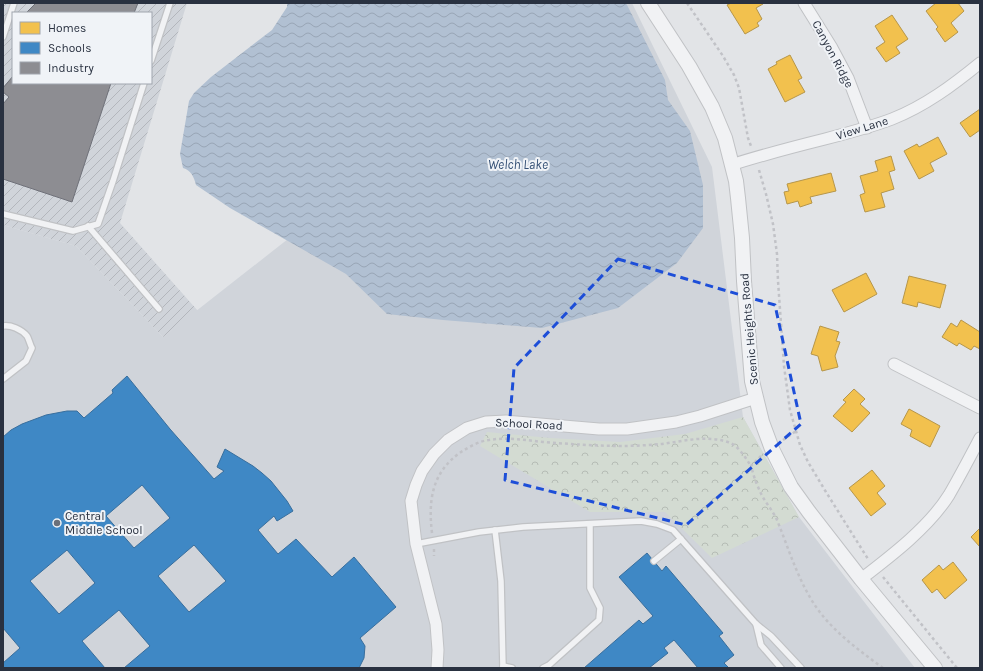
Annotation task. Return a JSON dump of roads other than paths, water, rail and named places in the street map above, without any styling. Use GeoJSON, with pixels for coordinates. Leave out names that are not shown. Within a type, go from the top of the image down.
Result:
{"type":"FeatureCollection","features":[{"type":"Feature","properties":{"kind":"street","name":"Scenic Heights Road"},"geometry":{"type":"LineString","coordinates":[[648,3],[689,66],[712,107],[725,138],[736,181],[738,198],[752,380],[762,422],[772,449],[792,487],[808,512],[935,668]]}},
{"type":"Feature","properties":{"kind":"street","name":"Canyon Ridge"},"geometry":{"type":"LineString","coordinates":[[804,3],[832,48],[848,78],[867,128]]}},
{"type":"Feature","properties":{"kind":"street","name":"View Lane"},"geometry":{"type":"LineString","coordinates":[[731,165],[755,157],[867,128],[894,118],[928,101],[962,78],[980,63]]}},
{"type":"Feature","properties":{"kind":"street"},"geometry":{"type":"LineString","coordinates":[[894,364],[980,408]]}},
{"type":"Feature","properties":{"kind":"street","name":"School Road"},"geometry":{"type":"LineString","coordinates":[[438,668],[436,624],[416,544],[411,501],[422,470],[434,454],[448,440],[467,428],[486,422],[506,421],[599,429],[627,429],[676,422],[756,398]]}},
{"type":"Feature","properties":{"kind":"street"},"geometry":{"type":"LineString","coordinates":[[861,579],[918,532],[933,516],[948,495],[980,438]]}},
{"type":"Feature","properties":{"kind":"lane"},"geometry":{"type":"LineString","coordinates":[[3,37],[14,3]]}},
{"type":"Feature","properties":{"kind":"lane"},"geometry":{"type":"LineString","coordinates":[[152,59],[170,3]]}},
{"type":"Feature","properties":{"kind":"lane"},"geometry":{"type":"LineString","coordinates":[[3,214],[73,231],[98,224],[144,84]]}},
{"type":"Feature","properties":{"kind":"lane"},"geometry":{"type":"LineString","coordinates":[[88,226],[159,309]]}},
{"type":"Feature","properties":{"kind":"lane"},"geometry":{"type":"LineString","coordinates":[[3,326],[9,325],[27,336],[32,348],[26,362],[3,379]]}},
{"type":"Feature","properties":{"kind":"lane"},"geometry":{"type":"LineString","coordinates":[[416,544],[479,532],[523,527],[641,521],[657,524],[673,530],[756,624],[771,636],[801,668]]}},
{"type":"Feature","properties":{"kind":"lane"},"geometry":{"type":"LineString","coordinates":[[543,668],[549,665],[599,620],[600,608],[590,588],[590,524]]}},
{"type":"Feature","properties":{"kind":"lane"},"geometry":{"type":"LineString","coordinates":[[495,530],[501,582],[503,667],[512,668]]}},
{"type":"Feature","properties":{"kind":"lane"},"geometry":{"type":"LineString","coordinates":[[654,561],[681,539]]}},
{"type":"Feature","properties":{"kind":"lane"},"geometry":{"type":"LineString","coordinates":[[756,624],[761,645],[781,668]]}},
{"type":"Feature","properties":{"kind":"water","name":"Welch Lake"},"geometry":{"type":"Polygon","coordinates":[[[287,3],[626,3],[665,80],[668,100],[690,131],[703,185],[703,228],[677,263],[618,308],[542,328],[387,314],[346,274],[230,208],[196,185],[192,174],[183,168],[180,154],[189,101],[194,93],[211,77],[272,30],[287,7],[287,3]]]}},
{"type":"Feature","properties":{"kind":"place","name":"Central Middle School"},"geometry":{"type":"Point","coordinates":[57,523]}}]}
